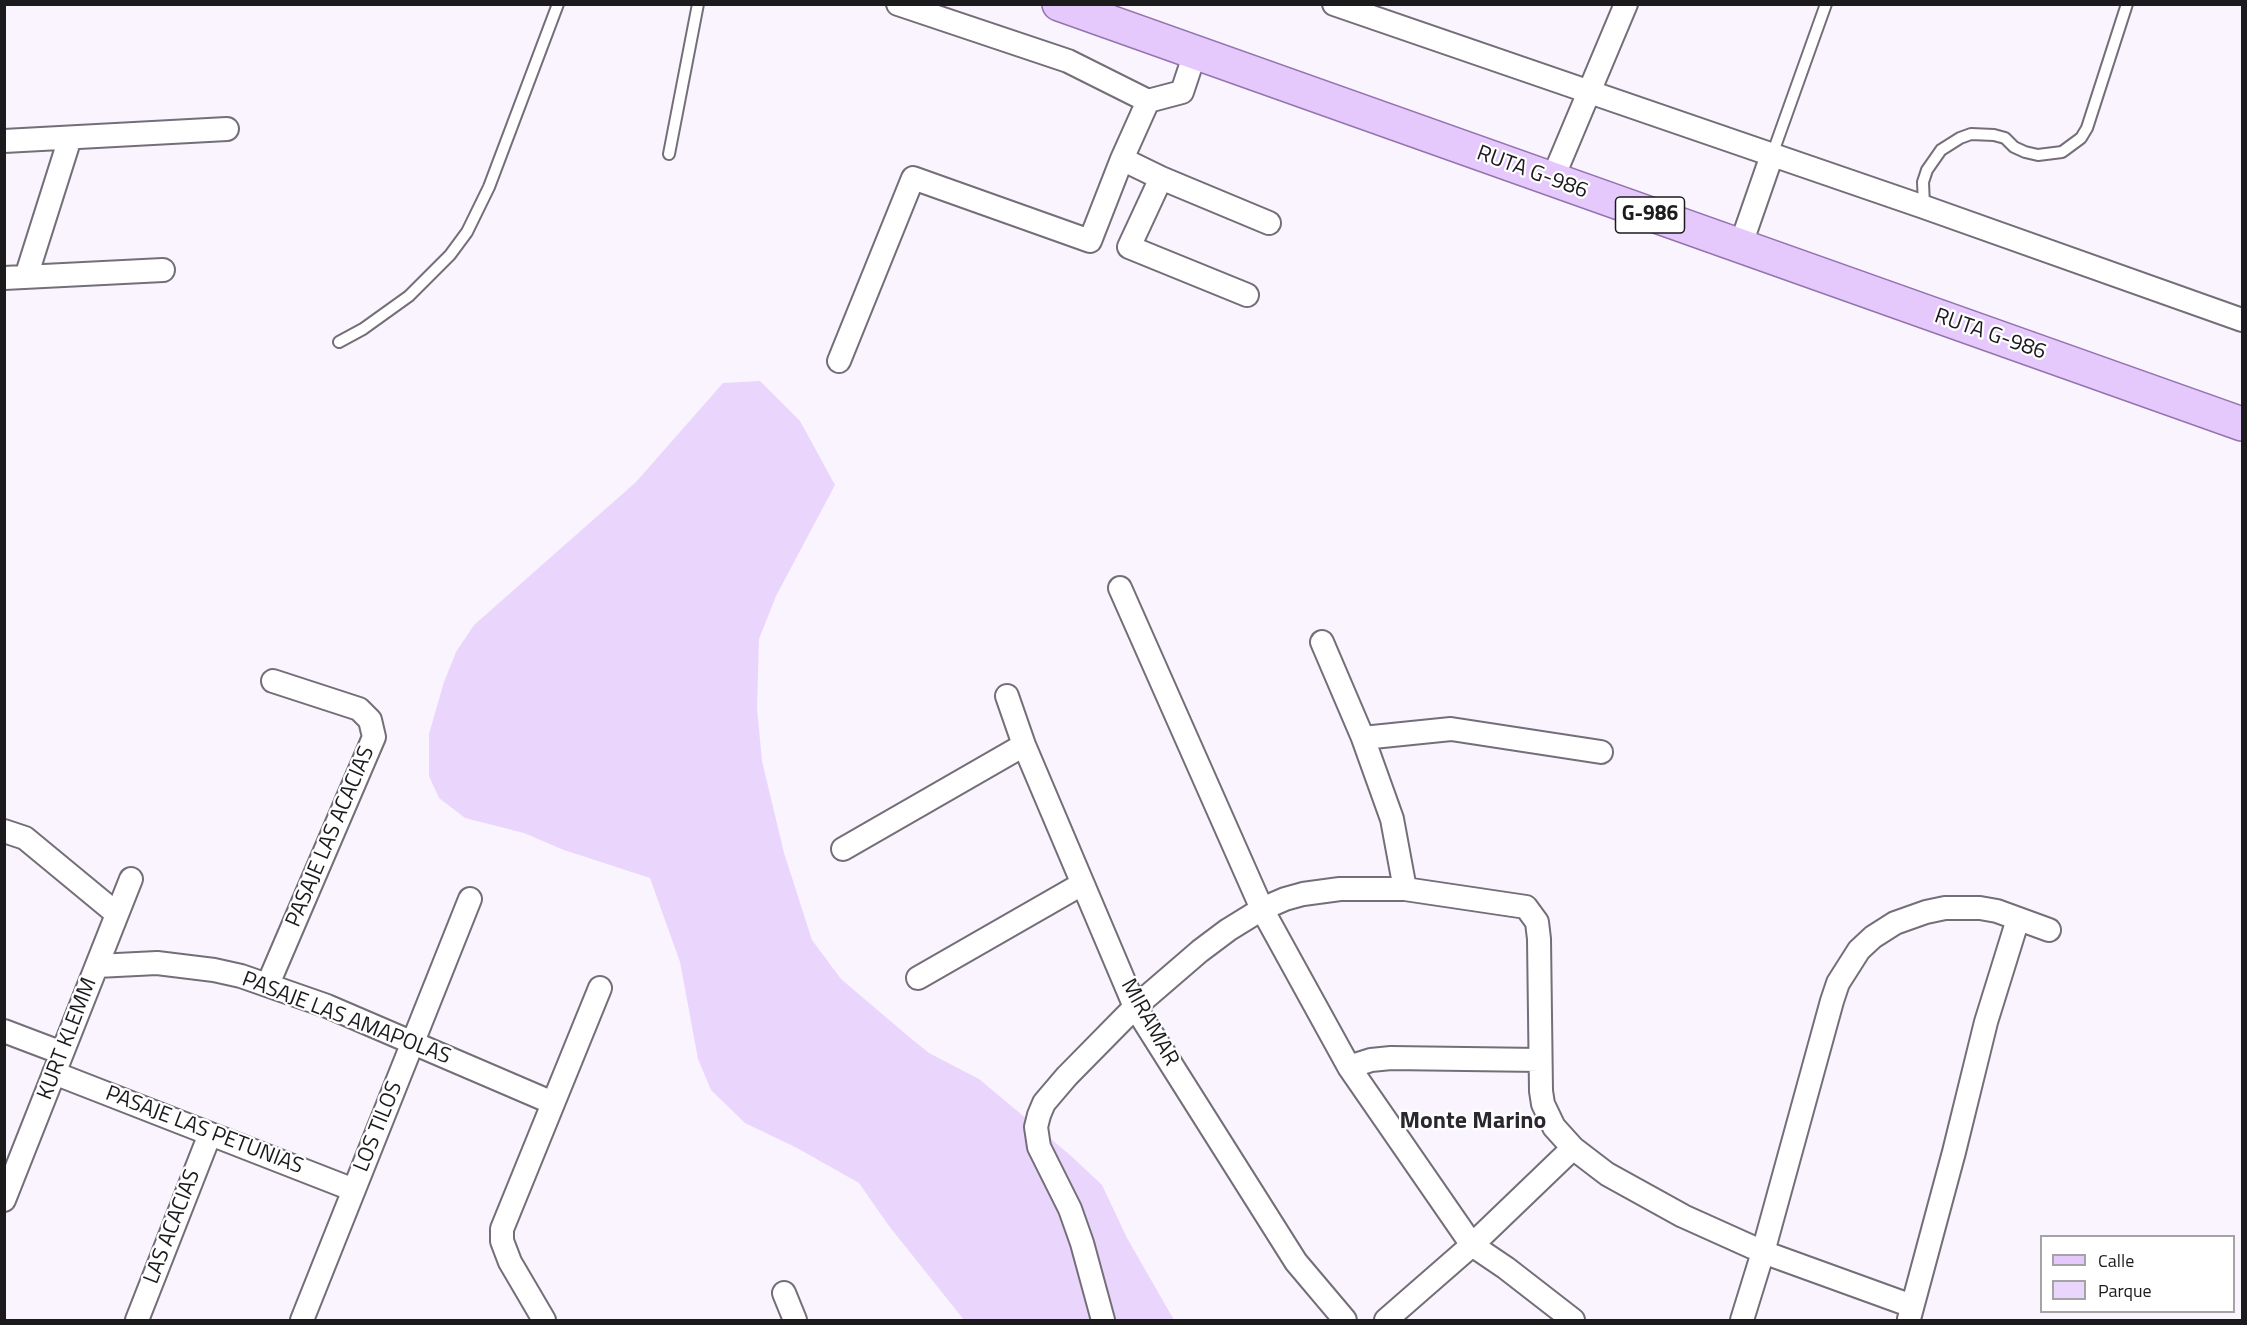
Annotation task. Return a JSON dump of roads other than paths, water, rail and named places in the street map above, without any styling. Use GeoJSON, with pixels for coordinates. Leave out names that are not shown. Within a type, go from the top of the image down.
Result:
{"type":"FeatureCollection","features":[{"type":"Feature","properties":{"kind":"main road","name":"RUTA G-986"},"geometry":{"type":"LineString","coordinates":[[1059,4],[1740,248],[2242,424]]}},
{"type":"Feature","properties":{"kind":"street"},"geometry":{"type":"LineString","coordinates":[[898,4],[1068,61],[1148,101],[1182,93],[1195,53]]}},
{"type":"Feature","properties":{"kind":"street"},"geometry":{"type":"LineString","coordinates":[[1334,4],[1924,207],[2242,320]]}},
{"type":"Feature","properties":{"kind":"street"},"geometry":{"type":"LineString","coordinates":[[1552,180],[1626,4]]}},
{"type":"Feature","properties":{"kind":"street"},"geometry":{"type":"LineString","coordinates":[[839,361],[913,178],[1090,241],[1122,159],[1148,101]]}},
{"type":"Feature","properties":{"kind":"street"},"geometry":{"type":"LineString","coordinates":[[4,141],[227,129]]}},
{"type":"Feature","properties":{"kind":"street"},"geometry":{"type":"LineString","coordinates":[[70,138],[15,277],[163,270]]}},
{"type":"Feature","properties":{"kind":"street"},"geometry":{"type":"LineString","coordinates":[[1740,248],[1772,155]]}},
{"type":"Feature","properties":{"kind":"street"},"geometry":{"type":"LineString","coordinates":[[1122,159],[1161,178],[1269,223]]}},
{"type":"Feature","properties":{"kind":"street"},"geometry":{"type":"LineString","coordinates":[[1161,178],[1129,247],[1247,295]]}},
{"type":"Feature","properties":{"kind":"street"},"geometry":{"type":"LineString","coordinates":[[1120,588],[1262,909],[1349,1067],[1472,1245],[1506,1268],[1573,1320]]}},
{"type":"Feature","properties":{"kind":"street"},"geometry":{"type":"LineString","coordinates":[[1322,642],[1363,738],[1392,819],[1405,889]]}},
{"type":"Feature","properties":{"kind":"street","name":"PASAJE LAS ACACIAS"},"geometry":{"type":"LineString","coordinates":[[268,984],[374,737],[370,720],[359,709],[273,681]]}},
{"type":"Feature","properties":{"kind":"street","name":"MIRAMAR"},"geometry":{"type":"LineString","coordinates":[[1006,696],[1024,745],[1135,1008],[1296,1262],[1345,1320]]}},
{"type":"Feature","properties":{"kind":"street"},"geometry":{"type":"LineString","coordinates":[[1363,738],[1451,729],[1601,752]]}},
{"type":"Feature","properties":{"kind":"street"},"geometry":{"type":"LineString","coordinates":[[843,849],[1024,745]]}},
{"type":"Feature","properties":{"kind":"street"},"geometry":{"type":"LineString","coordinates":[[4,831],[25,838],[117,914]]}},
{"type":"Feature","properties":{"kind":"street","name":"KURT KLEMM"},"geometry":{"type":"LineString","coordinates":[[5,1197],[131,879]]}},
{"type":"Feature","properties":{"kind":"street"},"geometry":{"type":"LineString","coordinates":[[918,978],[1082,884]]}},
{"type":"Feature","properties":{"kind":"street"},"geometry":{"type":"LineString","coordinates":[[1103,1320],[1082,1243],[1070,1209],[1039,1147],[1036,1127],[1044,1103],[1067,1076],[1135,1008],[1200,951],[1244,919],[1285,899],[1322,891],[1360,888],[1405,889],[1526,907],[1537,922],[1539,939],[1540,1060],[1544,1104],[1554,1127],[1573,1148],[1607,1174],[1683,1216],[1910,1313],[1954,1152],[1986,1022],[2018,919]]}},
{"type":"Feature","properties":{"kind":"street","name":"LOS TILOS"},"geometry":{"type":"LineString","coordinates":[[302,1320],[470,900]]}},
{"type":"Feature","properties":{"kind":"street"},"geometry":{"type":"LineString","coordinates":[[1742,1320],[1832,1001],[1838,983],[1859,950],[1884,929],[1908,918],[1926,912],[1954,908],[1997,911],[2049,930]]}},
{"type":"Feature","properties":{"kind":"street","name":"PASAJE LAS AMAPOLAS"},"geometry":{"type":"LineString","coordinates":[[97,966],[126,963],[187,966],[241,976],[268,984],[327,1006],[553,1103]]}},
{"type":"Feature","properties":{"kind":"street"},"geometry":{"type":"LineString","coordinates":[[543,1320],[510,1262],[502,1240],[502,1229],[600,988]]}},
{"type":"Feature","properties":{"kind":"street","name":"PASAJE LAS PETUNIAS"},"geometry":{"type":"LineString","coordinates":[[4,1031],[58,1063],[210,1134],[354,1190]]}},
{"type":"Feature","properties":{"kind":"street"},"geometry":{"type":"LineString","coordinates":[[1349,1067],[1371,1060],[1391,1058],[1540,1060]]}},
{"type":"Feature","properties":{"kind":"street","name":"LAS ACACIAS"},"geometry":{"type":"LineString","coordinates":[[136,1320],[210,1134]]}},
{"type":"Feature","properties":{"kind":"street"},"geometry":{"type":"LineString","coordinates":[[1386,1320],[1472,1245],[1573,1148]]}},
{"type":"Feature","properties":{"kind":"street"},"geometry":{"type":"LineString","coordinates":[[784,1293],[795,1320]]}},
{"type":"Feature","properties":{"kind":"lane"},"geometry":{"type":"LineString","coordinates":[[339,342],[363,329],[409,296],[450,255],[467,232],[489,187],[558,4]]}},
{"type":"Feature","properties":{"kind":"lane"},"geometry":{"type":"LineString","coordinates":[[669,154],[698,4]]}},
{"type":"Feature","properties":{"kind":"lane"},"geometry":{"type":"LineString","coordinates":[[1772,155],[1826,4]]}},
{"type":"Feature","properties":{"kind":"lane"},"geometry":{"type":"LineString","coordinates":[[1924,207],[1922,194],[1927,170],[1941,150],[1960,138],[1971,134],[1994,135],[2005,138],[2014,147],[2038,155],[2062,152],[2081,138],[2087,128],[2127,4]]}},
{"type":"Feature","properties":{"kind":"district","name":"Monte Marino"},"geometry":{"type":"Point","coordinates":[1473,1122]}}]}
